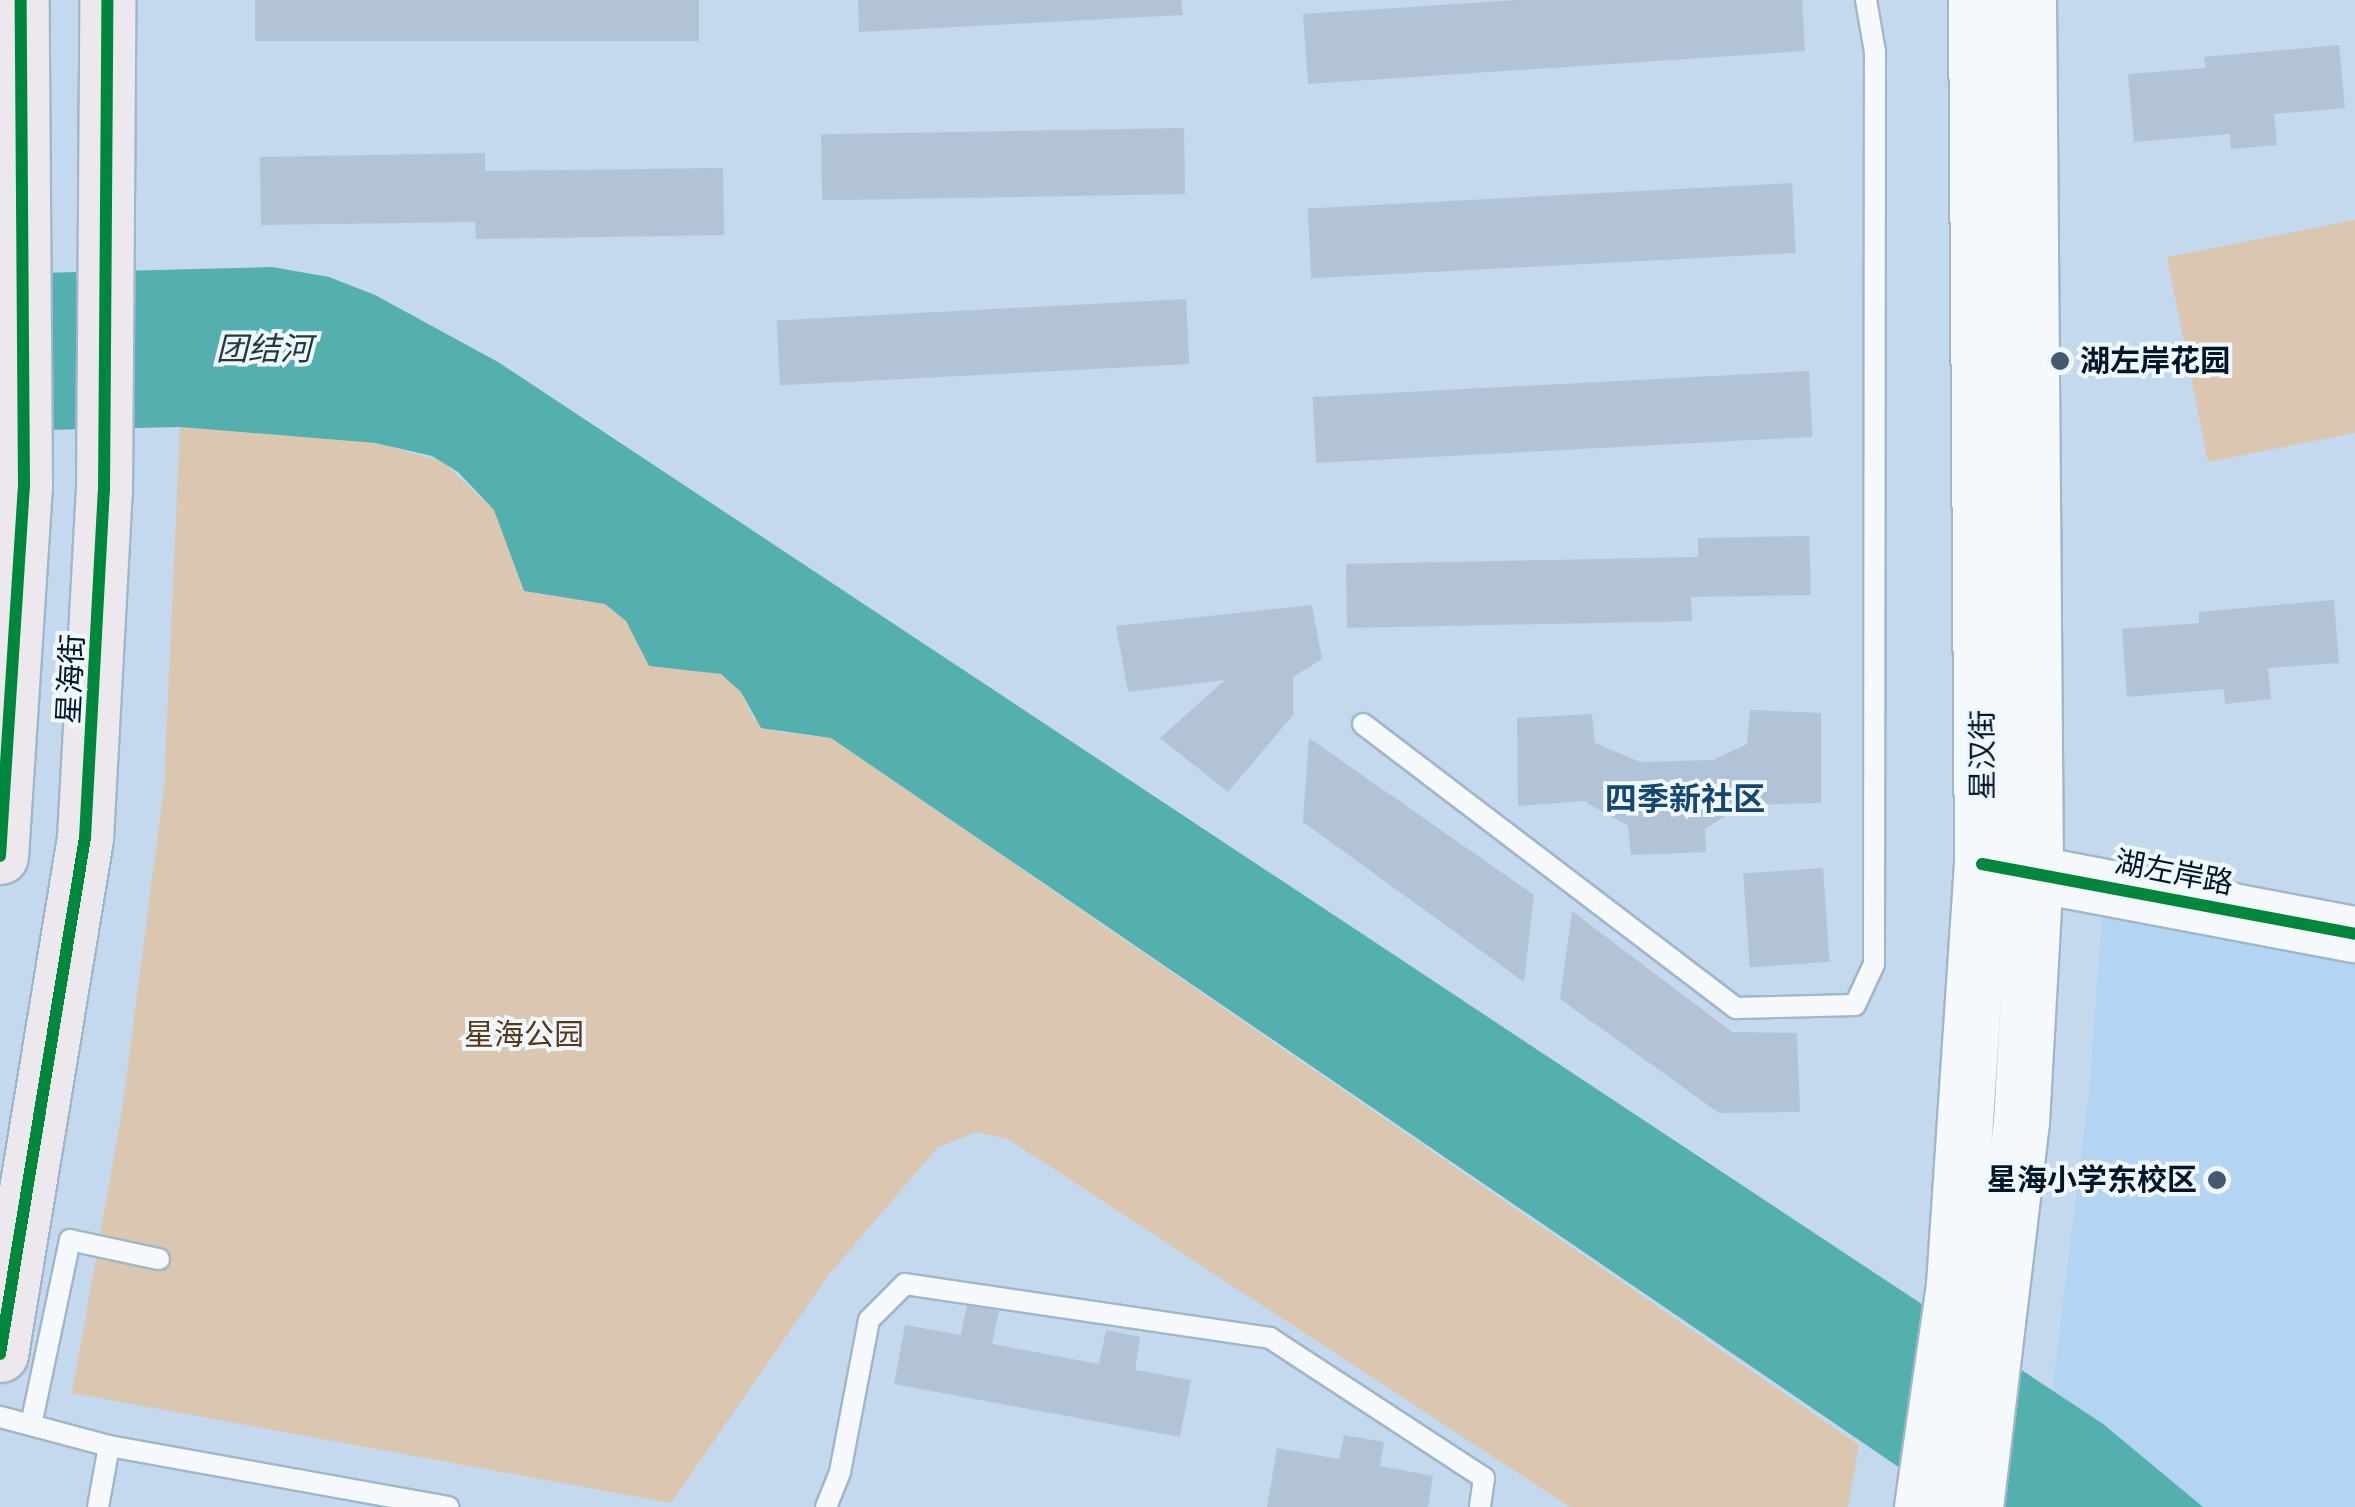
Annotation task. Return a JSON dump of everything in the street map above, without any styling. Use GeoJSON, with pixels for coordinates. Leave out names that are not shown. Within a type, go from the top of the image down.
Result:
{"type":"FeatureCollection","features":[{"type":"Feature","properties":{"kind":"main road","name":"星海街"},"geometry":{"type":"LineString","coordinates":[[0,856],[24,486],[20,0]]}},
{"type":"Feature","properties":{"kind":"main road","name":"星海街"},"geometry":{"type":"LineString","coordinates":[[0,1354],[85,838],[104,491],[110,196],[107,0]]}},
{"type":"Feature","properties":{"kind":"main road","name":"星汉街"},"geometry":{"type":"LineString","coordinates":[[1976,0],[2008,868]]}},
{"type":"Feature","properties":{"kind":"main road","name":"星汉街"},"geometry":{"type":"LineString","coordinates":[[1975,1507],[1979,1290],[2008,868],[2028,0]]}},
{"type":"Feature","properties":{"kind":"main road","name":"湖左岸路"},"geometry":{"type":"LineString","coordinates":[[2008,868],[2355,934]]}},
{"type":"Feature","properties":{"kind":"main road","name":"星汉街"},"geometry":{"type":"LineString","coordinates":[[1922,1507],[1979,1290]]}},
{"type":"Feature","properties":{"kind":"lane"},"geometry":{"type":"LineString","coordinates":[[1363,724],[1736,1008],[1854,1005],[1874,964],[1875,52],[1866,0]]}},
{"type":"Feature","properties":{"kind":"lane"},"geometry":{"type":"LineString","coordinates":[[31,1425],[70,1240],[158,1258]]}},
{"type":"Feature","properties":{"kind":"lane"},"geometry":{"type":"LineString","coordinates":[[826,1507],[840,1472],[869,1320],[905,1284],[1270,1338],[1484,1478],[1480,1507]]}},
{"type":"Feature","properties":{"kind":"lane"},"geometry":{"type":"LineString","coordinates":[[0,1416],[109,1446],[449,1507]]}},
{"type":"Feature","properties":{"kind":"lane"},"geometry":{"type":"LineString","coordinates":[[98,1507],[109,1446]]}},
{"type":"Feature","properties":{"kind":"shaded area","name":"星海小学东校区"},"geometry":{"type":"Polygon","coordinates":[[[2104,890],[2355,939],[2355,1507],[2203,1507],[2052,1391],[2089,1091],[2104,890]]]}},
{"type":"Feature","properties":{"kind":"green space"},"geometry":{"type":"Polygon","coordinates":[[[2355,220],[2355,433],[2208,462],[2167,257],[2355,220]]]}},
{"type":"Feature","properties":{"kind":"green space","name":"星海公园"},"geometry":{"type":"Polygon","coordinates":[[[180,427],[375,443],[442,461],[494,510],[524,591],[605,604],[626,621],[649,666],[721,674],[741,692],[753,718],[778,732],[831,738],[1859,1445],[1848,1507],[1570,1507],[1008,1139],[976,1132],[937,1148],[827,1277],[671,1503],[72,1393],[122,1111],[164,787],[180,427]]]}},
{"type":"Feature","properties":{"kind":"water","name":"团结河"},"geometry":{"type":"Polygon","coordinates":[[[272,267],[329,277],[375,295],[498,362],[2103,1424],[2203,1507],[1957,1507],[831,738],[761,728],[741,692],[721,674],[649,666],[626,621],[605,604],[524,591],[494,510],[458,472],[432,456],[375,443],[180,427],[0,431],[0,274],[272,267]]]}},
{"type":"Feature","properties":{"kind":"building"},"geometry":{"type":"Polygon","coordinates":[[[255,0],[699,0],[699,41],[255,41],[255,0]]]}},
{"type":"Feature","properties":{"kind":"building"},"geometry":{"type":"Polygon","coordinates":[[[858,0],[1181,0],[1183,15],[859,32],[858,0]]]}},
{"type":"Feature","properties":{"kind":"building"},"geometry":{"type":"Polygon","coordinates":[[[1518,0],[1802,0],[1805,51],[1308,84],[1303,14],[1518,0]]]}},
{"type":"Feature","properties":{"kind":"building"},"geometry":{"type":"Polygon","coordinates":[[[2339,45],[2345,108],[2274,114],[2277,145],[2231,149],[2230,134],[2134,142],[2128,74],[2206,68],[2204,57],[2339,45]]]}},
{"type":"Feature","properties":{"kind":"building"},"geometry":{"type":"Polygon","coordinates":[[[1184,128],[1185,194],[822,200],[821,134],[1184,128]]]}},
{"type":"Feature","properties":{"kind":"building"},"geometry":{"type":"Polygon","coordinates":[[[485,153],[485,171],[723,168],[724,235],[476,239],[475,222],[261,225],[260,157],[485,153]]]}},
{"type":"Feature","properties":{"kind":"building"},"geometry":{"type":"Polygon","coordinates":[[[1792,183],[1796,253],[1311,278],[1308,208],[1792,183]]]}},
{"type":"Feature","properties":{"kind":"building"},"geometry":{"type":"Polygon","coordinates":[[[1186,299],[1189,364],[780,385],[777,320],[1186,299]]]}},
{"type":"Feature","properties":{"kind":"building"},"geometry":{"type":"Polygon","coordinates":[[[1809,371],[1812,437],[1316,463],[1313,397],[1809,371]]]}},
{"type":"Feature","properties":{"kind":"building"},"geometry":{"type":"Polygon","coordinates":[[[1809,536],[1811,595],[1691,597],[1692,621],[1347,628],[1346,564],[1698,557],[1698,538],[1809,536]]]}},
{"type":"Feature","properties":{"kind":"building"},"geometry":{"type":"Polygon","coordinates":[[[2334,600],[2339,663],[2268,668],[2271,699],[2225,704],[2224,689],[2127,697],[2122,629],[2199,623],[2199,612],[2334,600]]]}},
{"type":"Feature","properties":{"kind":"building"},"geometry":{"type":"Polygon","coordinates":[[[1312,605],[1322,659],[1293,677],[1293,715],[1228,792],[1160,738],[1225,680],[1128,692],[1116,626],[1312,605]]]}},
{"type":"Feature","properties":{"kind":"building"},"geometry":{"type":"Polygon","coordinates":[[[1750,710],[1821,713],[1821,803],[1742,805],[1705,829],[1706,852],[1631,855],[1628,826],[1584,801],[1518,806],[1517,718],[1592,714],[1595,743],[1640,762],[1713,760],[1747,744],[1750,710]]]}},
{"type":"Feature","properties":{"kind":"building"},"geometry":{"type":"Polygon","coordinates":[[[1309,738],[1534,895],[1524,982],[1303,822],[1309,738]]]}},
{"type":"Feature","properties":{"kind":"building"},"geometry":{"type":"Polygon","coordinates":[[[1823,868],[1830,962],[1750,967],[1743,874],[1823,868]]]}},
{"type":"Feature","properties":{"kind":"building"},"geometry":{"type":"Polygon","coordinates":[[[1572,911],[1732,1032],[1797,1033],[1800,1112],[1719,1113],[1560,999],[1572,911]]]}},
{"type":"Feature","properties":{"kind":"building"},"geometry":{"type":"Polygon","coordinates":[[[967,1305],[999,1311],[992,1344],[1099,1364],[1106,1330],[1140,1337],[1135,1370],[1191,1380],[1180,1437],[894,1384],[905,1325],[961,1335],[967,1305]]]}},
{"type":"Feature","properties":{"kind":"building"},"geometry":{"type":"Polygon","coordinates":[[[1344,1435],[1384,1442],[1380,1466],[1433,1476],[1428,1507],[1267,1507],[1277,1448],[1339,1459],[1344,1435]]]}},
{"type":"Feature","properties":{"kind":"cycle path"},"geometry":{"type":"LineString","coordinates":[[0,856],[24,486],[21,0]]}},
{"type":"Feature","properties":{"kind":"cycle path"},"geometry":{"type":"LineString","coordinates":[[0,1354],[85,838],[104,491],[107,0]]}},
{"type":"Feature","properties":{"kind":"cycle path"},"geometry":{"type":"LineString","coordinates":[[1982,864],[2355,934]]}},
{"type":"Feature","properties":{"kind":"place","name":"湖左岸花园"},"geometry":{"type":"Point","coordinates":[2060,361]}},
{"type":"Feature","properties":{"kind":"place","name":"星海小学东校区"},"geometry":{"type":"Point","coordinates":[2217,1180]}},
{"type":"Feature","properties":{"kind":"district","name":"四季新社区"},"geometry":{"type":"Point","coordinates":[1685,800]}}]}
